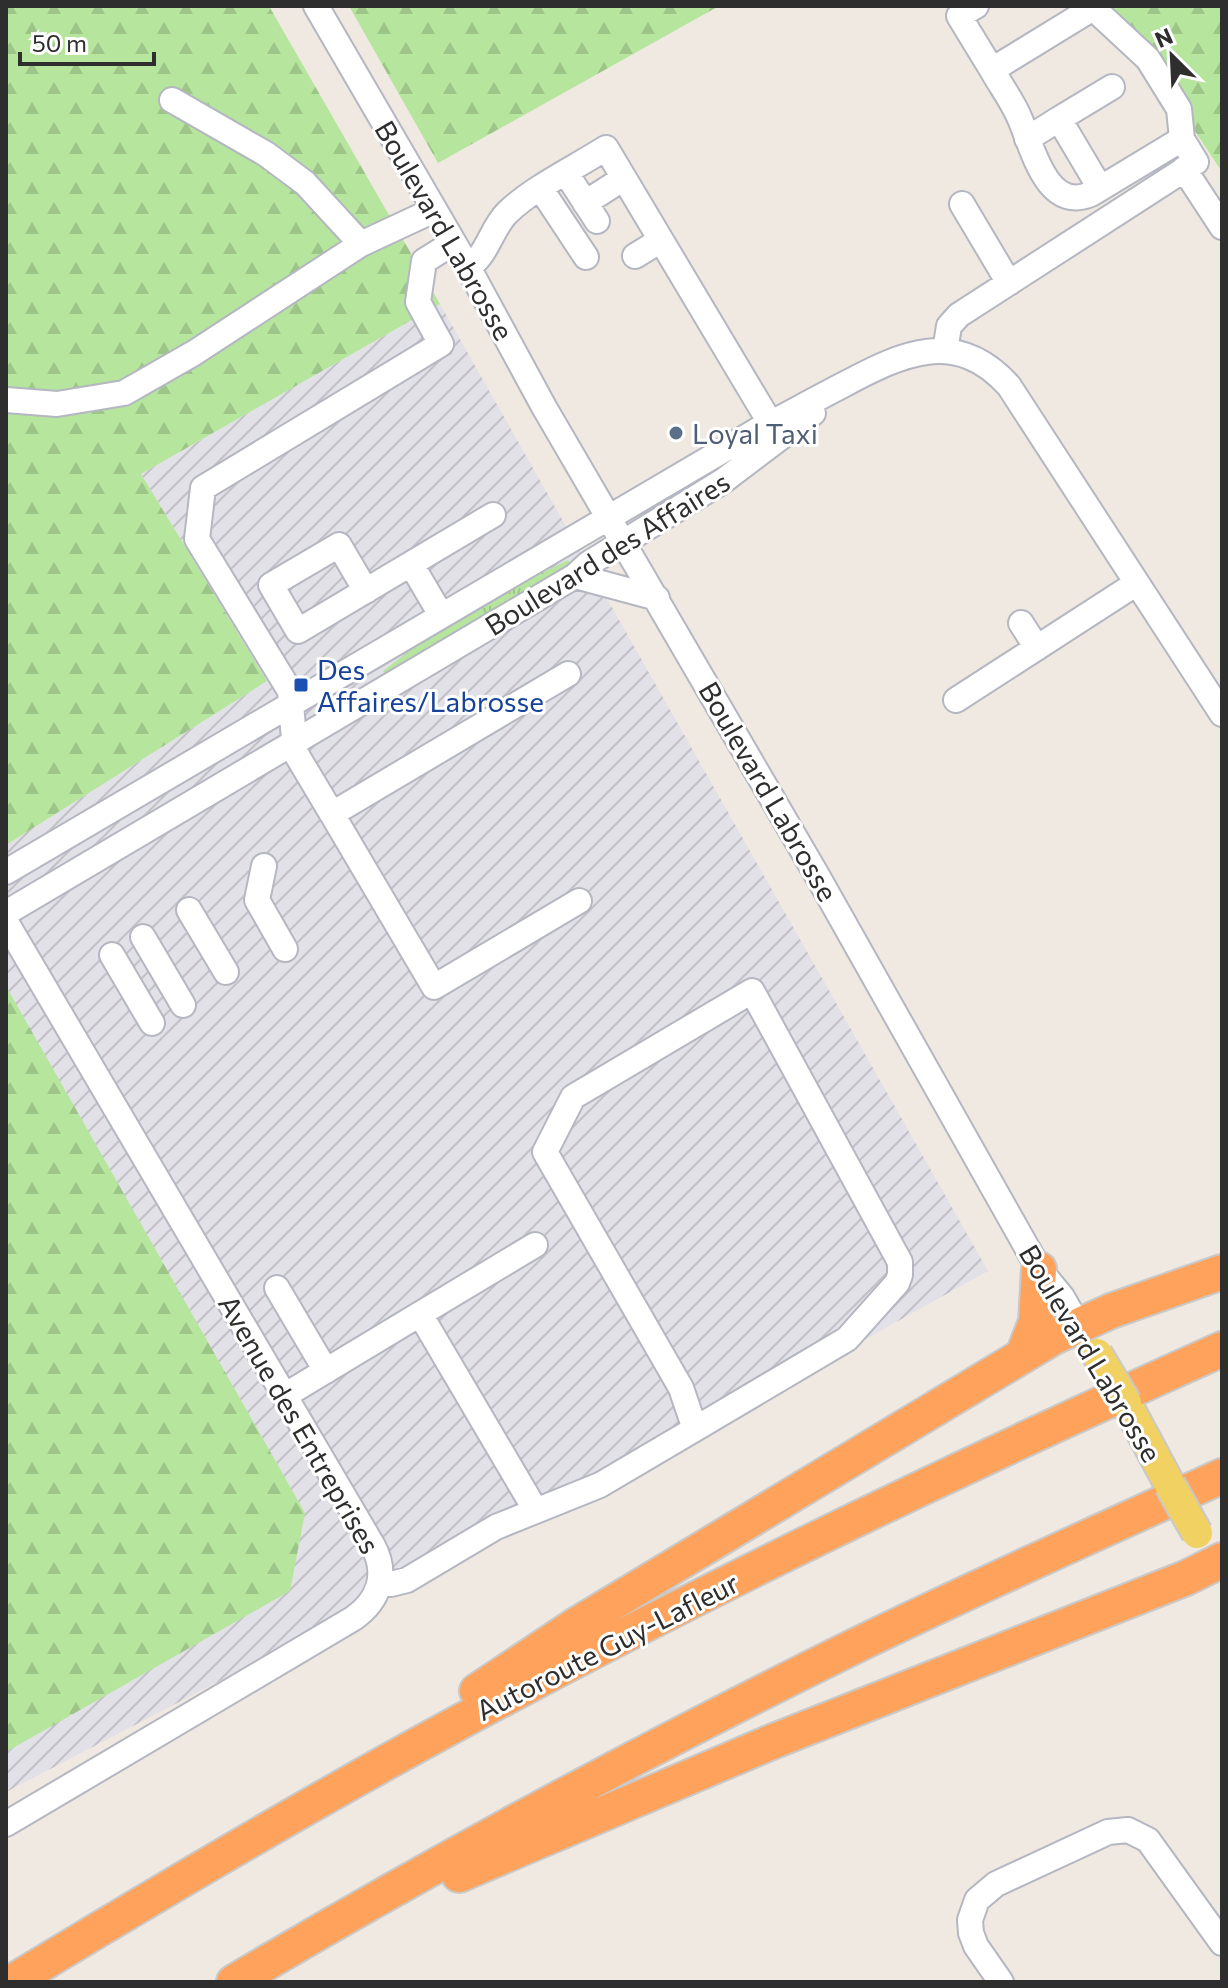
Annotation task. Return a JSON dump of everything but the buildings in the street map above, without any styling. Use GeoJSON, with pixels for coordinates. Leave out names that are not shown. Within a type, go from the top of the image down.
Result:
{"type":"FeatureCollection","features":[{"type":"Feature","properties":{"kind":"highway"},"geometry":{"type":"LineString","coordinates":[[1023,1355],[1036,1322],[1039,1269]]}},
{"type":"Feature","properties":{"kind":"highway"},"geometry":{"type":"LineString","coordinates":[[294,1814],[576,1625],[1023,1355],[1078,1325],[1222,1272]]}},
{"type":"Feature","properties":{"kind":"highway","name":"Autoroute Guy-Lafleur"},"geometry":{"type":"LineString","coordinates":[[12,1982],[294,1814],[510,1695],[782,1555],[1222,1349]]}},
{"type":"Feature","properties":{"kind":"highway"},"geometry":{"type":"LineString","coordinates":[[234,1982],[475,1844],[673,1738],[952,1599],[1222,1476]]}},
{"type":"Feature","properties":{"kind":"highway"},"geometry":{"type":"LineString","coordinates":[[293,1947],[705,1769],[1220,1567]]}},
{"type":"Feature","properties":{"kind":"main road","name":"Boulevard Labrosse"},"geometry":{"type":"LineString","coordinates":[[1078,1325],[1197,1533],[1220,1567]]}},
{"type":"Feature","properties":{"kind":"street","name":"Boulevard Labrosse"},"geometry":{"type":"LineString","coordinates":[[316,6],[468,267],[544,407],[865,958],[1039,1269],[1062,1297],[1078,1325]]}},
{"type":"Feature","properties":{"kind":"street"},"geometry":{"type":"LineString","coordinates":[[945,351],[947,333],[954,320],[1196,162],[1182,139],[1179,109],[1148,59],[1091,7],[992,70]]}},
{"type":"Feature","properties":{"kind":"street"},"geometry":{"type":"LineString","coordinates":[[963,9],[992,70],[1019,116],[1033,155],[1050,183],[1061,194],[1082,197],[1182,139]]}},
{"type":"Feature","properties":{"kind":"street"},"geometry":{"type":"LineString","coordinates":[[1027,139],[1112,87]]}},
{"type":"Feature","properties":{"kind":"street"},"geometry":{"type":"LineString","coordinates":[[172,100],[266,154],[305,183],[361,244]]}},
{"type":"Feature","properties":{"kind":"street"},"geometry":{"type":"LineString","coordinates":[[1059,119],[1100,188]]}},
{"type":"Feature","properties":{"kind":"street"},"geometry":{"type":"LineString","coordinates":[[468,267],[477,260],[509,211],[606,148],[661,240],[714,346],[775,431]]}},
{"type":"Feature","properties":{"kind":"street"},"geometry":{"type":"LineString","coordinates":[[1184,169],[1222,227]]}},
{"type":"Feature","properties":{"kind":"street"},"geometry":{"type":"LineString","coordinates":[[566,173],[591,212],[624,178]]}},
{"type":"Feature","properties":{"kind":"street"},"geometry":{"type":"LineString","coordinates":[[541,189],[586,257]]}},
{"type":"Feature","properties":{"kind":"street"},"geometry":{"type":"LineString","coordinates":[[962,204],[1009,283]]}},
{"type":"Feature","properties":{"kind":"street"},"geometry":{"type":"LineString","coordinates":[[6,400],[57,404],[124,393],[194,353],[361,244],[434,210]]}},
{"type":"Feature","properties":{"kind":"street"},"geometry":{"type":"LineString","coordinates":[[635,256],[661,240]]}},
{"type":"Feature","properties":{"kind":"street"},"geometry":{"type":"LineString","coordinates":[[453,243],[424,261],[418,302],[441,344],[203,488],[197,539],[290,691],[295,752],[434,987],[579,901]]}},
{"type":"Feature","properties":{"kind":"street","name":"Boulevard des Affaires"},"geometry":{"type":"LineString","coordinates":[[6,872],[608,516],[775,431],[866,373],[905,355],[927,351],[945,351],[980,362],[1009,386],[1222,714]]}},
{"type":"Feature","properties":{"kind":"street","name":"Boulevard des Affaires"},"geometry":{"type":"LineString","coordinates":[[6,913],[575,576],[588,564],[723,481],[775,431]]}},
{"type":"Feature","properties":{"kind":"street"},"geometry":{"type":"LineString","coordinates":[[366,591],[493,515]]}},
{"type":"Feature","properties":{"kind":"street"},"geometry":{"type":"LineString","coordinates":[[411,564],[441,615]]}},
{"type":"Feature","properties":{"kind":"street"},"geometry":{"type":"LineString","coordinates":[[575,576],[657,598]]}},
{"type":"Feature","properties":{"kind":"street"},"geometry":{"type":"LineString","coordinates":[[956,700],[1137,583]]}},
{"type":"Feature","properties":{"kind":"street"},"geometry":{"type":"LineString","coordinates":[[1021,623],[1037,648]]}},
{"type":"Feature","properties":{"kind":"street"},"geometry":{"type":"LineString","coordinates":[[332,814],[568,674]]}},
{"type":"Feature","properties":{"kind":"street"},"geometry":{"type":"LineString","coordinates":[[264,866],[257,900],[285,949]]}},
{"type":"Feature","properties":{"kind":"street"},"geometry":{"type":"LineString","coordinates":[[189,910],[226,972]]}},
{"type":"Feature","properties":{"kind":"street","name":"Avenue des Entreprises"},"geometry":{"type":"LineString","coordinates":[[6,922],[377,1554],[381,1568],[380,1583],[371,1603],[354,1618],[6,1824]]}},
{"type":"Feature","properties":{"kind":"street"},"geometry":{"type":"LineString","coordinates":[[143,937],[183,1005]]}},
{"type":"Feature","properties":{"kind":"street"},"geometry":{"type":"LineString","coordinates":[[112,955],[152,1023]]}},
{"type":"Feature","properties":{"kind":"street"},"geometry":{"type":"LineString","coordinates":[[380,1583],[407,1580],[482,1534],[600,1485],[695,1429],[847,1339],[897,1283],[900,1262],[752,991],[573,1097],[545,1152],[681,1388],[695,1429]]}},
{"type":"Feature","properties":{"kind":"street"},"geometry":{"type":"LineString","coordinates":[[284,1396],[535,1245]]}},
{"type":"Feature","properties":{"kind":"street"},"geometry":{"type":"LineString","coordinates":[[277,1288],[326,1371]]}},
{"type":"Feature","properties":{"kind":"street"},"geometry":{"type":"LineString","coordinates":[[420,1314],[536,1511]]}},
{"type":"Feature","properties":{"kind":"street"},"geometry":{"type":"LineString","coordinates":[[1001,1982],[976,1946],[971,1933],[970,1920],[977,1900],[996,1884],[1108,1832],[1128,1830],[1148,1840],[1222,1943]]}},
{"type":"Feature","properties":{"kind":"shaded area"},"geometry":{"type":"Polygon","coordinates":[[[440,304],[988,1271],[696,1433],[6,1792],[6,845],[267,681],[141,474],[440,304]]]}},
{"type":"Feature","properties":{"kind":"green space"},"geometry":{"type":"Polygon","coordinates":[[[6,6],[269,6],[440,304],[141,474],[267,681],[6,845],[6,6]]]}},
{"type":"Feature","properties":{"kind":"green space"},"geometry":{"type":"Polygon","coordinates":[[[349,6],[719,6],[438,163],[349,6]]]}},
{"type":"Feature","properties":{"kind":"green space"},"geometry":{"type":"Polygon","coordinates":[[[1112,6],[1222,6],[1222,172],[1112,6]]]}},
{"type":"Feature","properties":{"kind":"green space"},"geometry":{"type":"Polygon","coordinates":[[[568,560],[571,564],[385,675],[383,671],[449,625],[568,560]]]}},
{"type":"Feature","properties":{"kind":"green space"},"geometry":{"type":"Polygon","coordinates":[[[6,986],[305,1513],[290,1591],[6,1752],[6,986]]]}},
{"type":"Feature","properties":{"kind":"place","name":"Loyal Taxi"},"geometry":{"type":"Point","coordinates":[676,433]}},
{"type":"Feature","properties":{"kind":"place","name":"Des Affaires/Labrosse"},"geometry":{"type":"Point","coordinates":[301,685]}}]}
